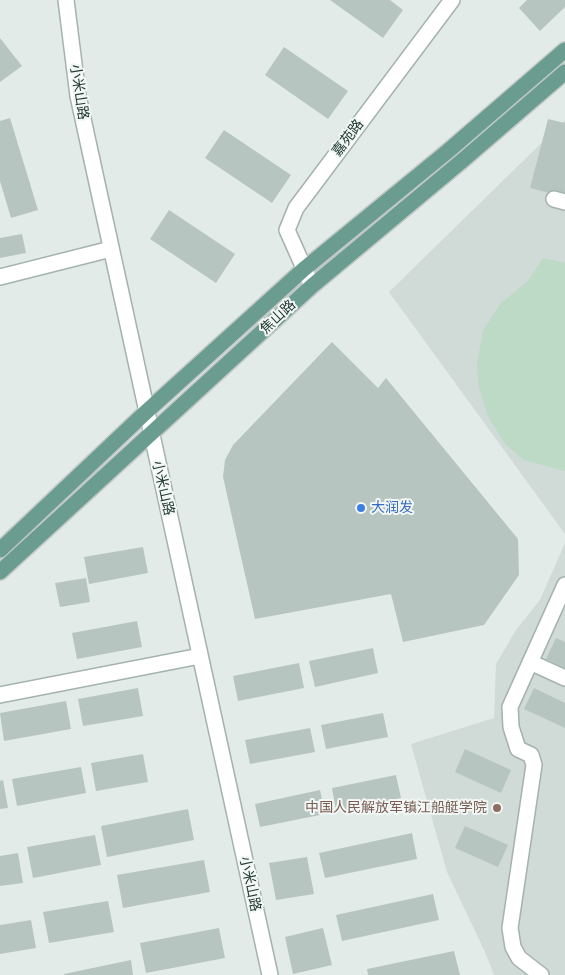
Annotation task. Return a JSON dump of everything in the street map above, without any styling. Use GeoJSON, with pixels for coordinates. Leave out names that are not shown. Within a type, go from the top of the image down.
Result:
{"type":"FeatureCollection","features":[{"type":"Feature","properties":{"kind":"main road","name":"焦山路"},"geometry":{"type":"LineString","coordinates":[[0,550],[146,412],[304,269],[448,151],[565,50]]}},
{"type":"Feature","properties":{"kind":"main road","name":"焦山路"},"geometry":{"type":"LineString","coordinates":[[0,572],[312,286],[565,72]]}},
{"type":"Feature","properties":{"kind":"street","name":"小米山路"},"geometry":{"type":"LineString","coordinates":[[66,0],[78,96],[270,975]]}},
{"type":"Feature","properties":{"kind":"street","name":"嘉苑路"},"geometry":{"type":"LineString","coordinates":[[312,286],[287,230],[296,208],[452,0]]}},
{"type":"Feature","properties":{"kind":"street"},"geometry":{"type":"LineString","coordinates":[[0,277],[111,250]]}},
{"type":"Feature","properties":{"kind":"street"},"geometry":{"type":"LineString","coordinates":[[541,975],[519,958],[513,947],[510,928],[534,765],[531,754],[518,749],[511,727],[510,707],[530,662],[559,614],[565,585]]}},
{"type":"Feature","properties":{"kind":"street"},"geometry":{"type":"LineString","coordinates":[[0,695],[200,656]]}},
{"type":"Feature","properties":{"kind":"street"},"geometry":{"type":"LineString","coordinates":[[530,662],[565,678]]}},
{"type":"Feature","properties":{"kind":"shaded area"},"geometry":{"type":"Polygon","coordinates":[[[565,120],[565,534],[389,292],[565,120]]]}},
{"type":"Feature","properties":{"kind":"shaded area","name":"中国人民解放军镇江船艇学院"},"geometry":{"type":"Polygon","coordinates":[[[565,543],[565,975],[494,975],[447,872],[411,744],[494,718],[496,664],[516,630],[540,600],[565,543]]]}},
{"type":"Feature","properties":{"kind":"green space"},"geometry":{"type":"Polygon","coordinates":[[[543,258],[565,263],[565,471],[524,460],[505,444],[488,416],[479,388],[477,364],[483,331],[500,304],[527,282],[543,258]]]}},
{"type":"Feature","properties":{"kind":"building"},"geometry":{"type":"Polygon","coordinates":[[[330,0],[390,0],[403,10],[383,38],[330,0]]]}},
{"type":"Feature","properties":{"kind":"building"},"geometry":{"type":"Polygon","coordinates":[[[527,0],[565,0],[565,7],[540,31],[519,8],[527,0]]]}},
{"type":"Feature","properties":{"kind":"building"},"geometry":{"type":"Polygon","coordinates":[[[0,38],[22,66],[0,82],[0,38]]]}},
{"type":"Feature","properties":{"kind":"building"},"geometry":{"type":"Polygon","coordinates":[[[284,47],[348,91],[328,119],[265,75],[284,47]]]}},
{"type":"Feature","properties":{"kind":"building"},"geometry":{"type":"Polygon","coordinates":[[[10,118],[38,210],[11,218],[0,181],[0,121],[10,118]]]}},
{"type":"Feature","properties":{"kind":"building"},"geometry":{"type":"Polygon","coordinates":[[[548,119],[565,123],[565,197],[530,188],[548,119]]]}},
{"type":"Feature","properties":{"kind":"building"},"geometry":{"type":"Polygon","coordinates":[[[224,130],[291,175],[272,203],[205,158],[224,130]]]}},
{"type":"Feature","properties":{"kind":"building"},"geometry":{"type":"Polygon","coordinates":[[[169,210],[235,254],[216,283],[150,239],[169,210]]]}},
{"type":"Feature","properties":{"kind":"building"},"geometry":{"type":"Polygon","coordinates":[[[22,234],[26,253],[0,258],[0,238],[22,234]]]}},
{"type":"Feature","properties":{"kind":"building","name":"大润发"},"geometry":{"type":"Polygon","coordinates":[[[332,342],[378,388],[386,378],[518,539],[519,575],[484,625],[403,642],[391,594],[255,619],[223,477],[225,460],[233,445],[332,342]]]}},
{"type":"Feature","properties":{"kind":"building"},"geometry":{"type":"Polygon","coordinates":[[[143,547],[148,573],[89,584],[84,557],[143,547]]]}},
{"type":"Feature","properties":{"kind":"building"},"geometry":{"type":"Polygon","coordinates":[[[86,578],[90,602],[60,607],[55,583],[86,578]]]}},
{"type":"Feature","properties":{"kind":"building"},"geometry":{"type":"Polygon","coordinates":[[[137,621],[142,647],[77,659],[72,633],[137,621]]]}},
{"type":"Feature","properties":{"kind":"building"},"geometry":{"type":"Polygon","coordinates":[[[556,638],[565,642],[565,668],[546,659],[556,638]]]}},
{"type":"Feature","properties":{"kind":"building"},"geometry":{"type":"Polygon","coordinates":[[[373,648],[378,673],[315,687],[309,661],[373,648]]]}},
{"type":"Feature","properties":{"kind":"building"},"geometry":{"type":"Polygon","coordinates":[[[299,663],[304,688],[238,701],[233,676],[299,663]]]}},
{"type":"Feature","properties":{"kind":"building"},"geometry":{"type":"Polygon","coordinates":[[[138,688],[143,716],[83,726],[78,699],[138,688]]]}},
{"type":"Feature","properties":{"kind":"building"},"geometry":{"type":"Polygon","coordinates":[[[534,688],[565,703],[565,728],[524,709],[534,688]]]}},
{"type":"Feature","properties":{"kind":"building"},"geometry":{"type":"Polygon","coordinates":[[[66,701],[71,729],[4,741],[0,713],[66,701]]]}},
{"type":"Feature","properties":{"kind":"building"},"geometry":{"type":"Polygon","coordinates":[[[383,713],[388,737],[326,749],[321,725],[383,713]]]}},
{"type":"Feature","properties":{"kind":"building"},"geometry":{"type":"Polygon","coordinates":[[[310,728],[315,752],[250,764],[245,740],[310,728]]]}},
{"type":"Feature","properties":{"kind":"building"},"geometry":{"type":"Polygon","coordinates":[[[465,749],[511,770],[501,793],[455,772],[465,749]]]}},
{"type":"Feature","properties":{"kind":"building"},"geometry":{"type":"Polygon","coordinates":[[[143,754],[148,782],[96,791],[91,763],[143,754]]]}},
{"type":"Feature","properties":{"kind":"building"},"geometry":{"type":"Polygon","coordinates":[[[81,767],[86,793],[17,806],[12,779],[81,767]]]}},
{"type":"Feature","properties":{"kind":"building"},"geometry":{"type":"Polygon","coordinates":[[[396,775],[401,798],[336,811],[332,788],[396,775]]]}},
{"type":"Feature","properties":{"kind":"building"},"geometry":{"type":"Polygon","coordinates":[[[3,780],[8,808],[0,809],[0,781],[3,780]]]}},
{"type":"Feature","properties":{"kind":"building"},"geometry":{"type":"Polygon","coordinates":[[[320,790],[325,814],[260,827],[255,804],[320,790]]]}},
{"type":"Feature","properties":{"kind":"building"},"geometry":{"type":"Polygon","coordinates":[[[188,809],[194,840],[107,857],[101,826],[188,809]]]}},
{"type":"Feature","properties":{"kind":"building"},"geometry":{"type":"Polygon","coordinates":[[[465,826],[508,845],[498,867],[455,848],[465,826]]]}},
{"type":"Feature","properties":{"kind":"building"},"geometry":{"type":"Polygon","coordinates":[[[412,833],[417,859],[325,878],[319,853],[412,833]]]}},
{"type":"Feature","properties":{"kind":"building"},"geometry":{"type":"Polygon","coordinates":[[[95,835],[101,865],[33,878],[27,847],[95,835]]]}},
{"type":"Feature","properties":{"kind":"building"},"geometry":{"type":"Polygon","coordinates":[[[18,853],[23,883],[0,886],[0,856],[18,853]]]}},
{"type":"Feature","properties":{"kind":"building"},"geometry":{"type":"Polygon","coordinates":[[[307,857],[314,894],[276,900],[269,863],[307,857]]]}},
{"type":"Feature","properties":{"kind":"building"},"geometry":{"type":"Polygon","coordinates":[[[204,860],[210,892],[123,908],[117,875],[204,860]]]}},
{"type":"Feature","properties":{"kind":"building"},"geometry":{"type":"Polygon","coordinates":[[[433,894],[439,920],[342,941],[336,915],[433,894]]]}},
{"type":"Feature","properties":{"kind":"building"},"geometry":{"type":"Polygon","coordinates":[[[108,901],[114,932],[49,943],[43,912],[108,901]]]}},
{"type":"Feature","properties":{"kind":"building"},"geometry":{"type":"Polygon","coordinates":[[[31,920],[36,948],[0,954],[0,925],[31,920]]]}},
{"type":"Feature","properties":{"kind":"building"},"geometry":{"type":"Polygon","coordinates":[[[219,928],[225,958],[146,973],[140,943],[219,928]]]}},
{"type":"Feature","properties":{"kind":"building"},"geometry":{"type":"Polygon","coordinates":[[[323,928],[332,965],[293,974],[285,937],[323,928]]]}},
{"type":"Feature","properties":{"kind":"building"},"geometry":{"type":"Polygon","coordinates":[[[454,951],[460,975],[368,975],[367,969],[454,951]]]}},
{"type":"Feature","properties":{"kind":"building"},"geometry":{"type":"Polygon","coordinates":[[[131,960],[133,975],[64,975],[64,974],[131,960]]]}},
{"type":"Feature","properties":{"kind":"place","name":"大润发"},"geometry":{"type":"Point","coordinates":[361,508]}},
{"type":"Feature","properties":{"kind":"place","name":"中国人民解放军镇江船艇学院"},"geometry":{"type":"Point","coordinates":[497,808]}}]}
